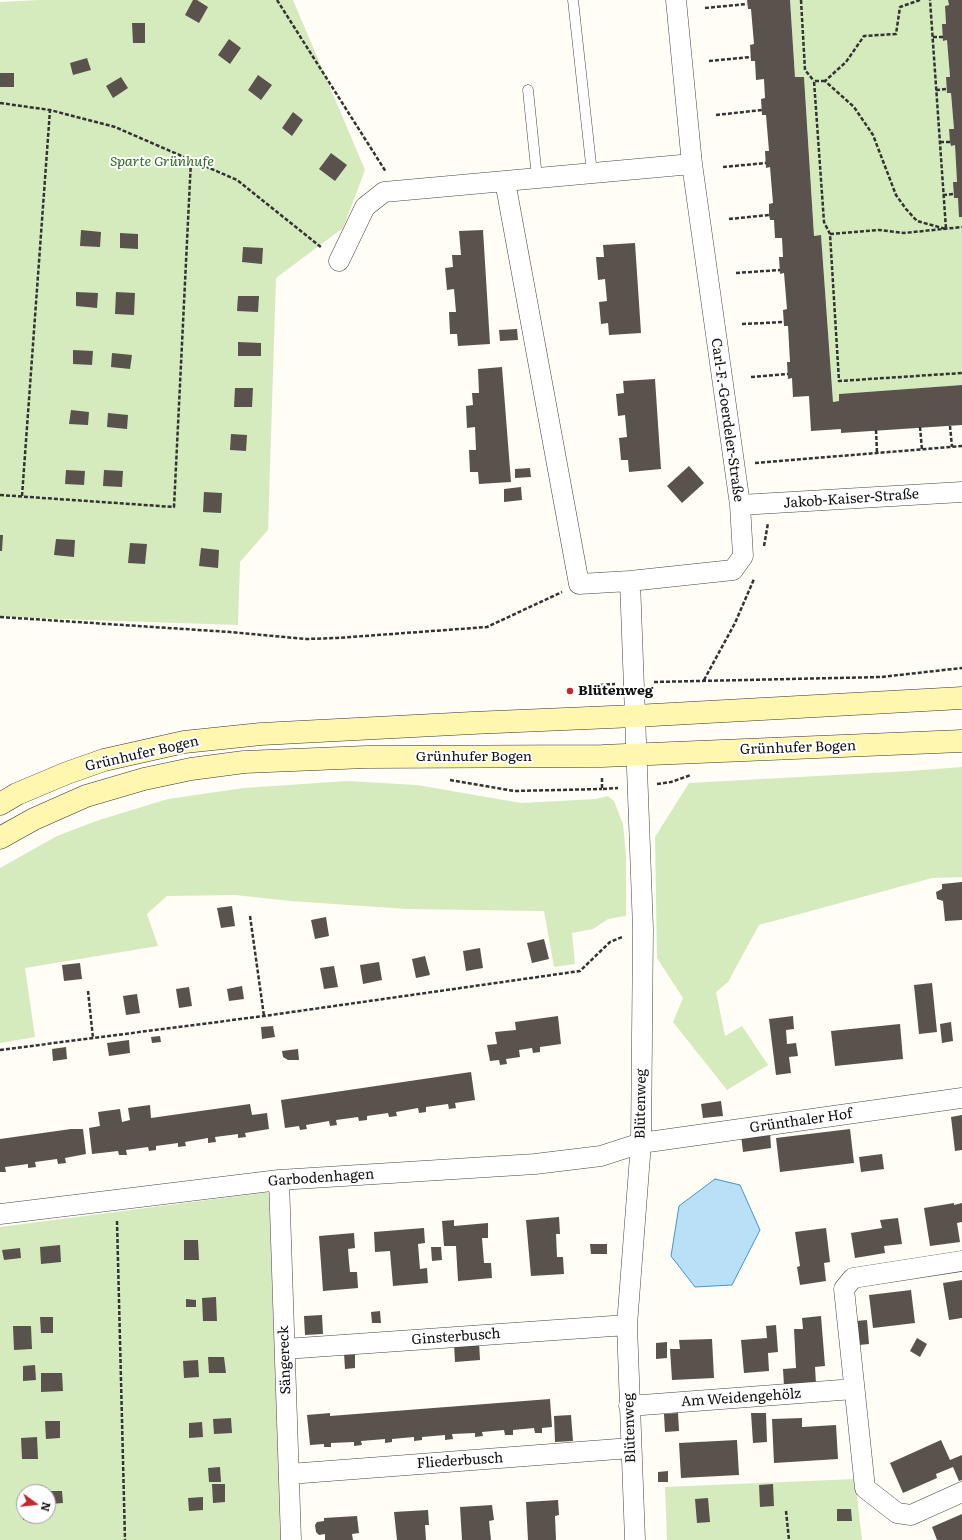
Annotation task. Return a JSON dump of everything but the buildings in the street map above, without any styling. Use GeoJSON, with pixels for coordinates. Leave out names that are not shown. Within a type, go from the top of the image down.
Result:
{"type":"FeatureCollection","features":[{"type":"Feature","properties":{"kind":"main road","name":"Grünhufer Bogen"},"geometry":{"type":"LineString","coordinates":[[0,804],[17,794],[104,760],[184,742],[261,734],[600,718],[962,698]]}},
{"type":"Feature","properties":{"kind":"main road","name":"Grünhufer Bogen"},"geometry":{"type":"LineString","coordinates":[[0,838],[34,819],[86,796],[191,769],[244,762],[366,757],[602,756],[962,741]]}},
{"type":"Feature","properties":{"kind":"street","name":"Carl-F.-Goerdeler-Straße"},"geometry":{"type":"LineString","coordinates":[[578,584],[733,570],[744,556],[740,505],[733,465],[692,164],[676,0]]}},
{"type":"Feature","properties":{"kind":"street"},"geometry":{"type":"LineString","coordinates":[[339,261],[365,207],[384,192],[692,164]]}},
{"type":"Feature","properties":{"kind":"street"},"geometry":{"type":"LineString","coordinates":[[505,181],[578,584]]}},
{"type":"Feature","properties":{"kind":"street","name":"Jakob-Kaiser-Straße"},"geometry":{"type":"LineString","coordinates":[[740,505],[962,492]]}},
{"type":"Feature","properties":{"kind":"street"},"geometry":{"type":"LineString","coordinates":[[630,580],[634,675]]}},
{"type":"Feature","properties":{"kind":"street","name":"Blütenweg"},"geometry":{"type":"LineString","coordinates":[[634,675],[643,929],[641,1143],[627,1325],[635,1540]]}},
{"type":"Feature","properties":{"kind":"street","name":"Grünthaler Hof"},"geometry":{"type":"LineString","coordinates":[[641,1143],[962,1098]]}},
{"type":"Feature","properties":{"kind":"street","name":"Garbodenhagen"},"geometry":{"type":"LineString","coordinates":[[0,1214],[279,1180],[535,1164],[601,1156],[641,1143]]}},
{"type":"Feature","properties":{"kind":"street","name":"Sängereck"},"geometry":{"type":"LineString","coordinates":[[279,1180],[291,1540]]}},
{"type":"Feature","properties":{"kind":"street"},"geometry":{"type":"LineString","coordinates":[[962,1261],[853,1278],[844,1289],[865,1488],[897,1513],[911,1515],[962,1492]]}},
{"type":"Feature","properties":{"kind":"street","name":"Ginsterbusch"},"geometry":{"type":"LineString","coordinates":[[285,1349],[627,1325]]}},
{"type":"Feature","properties":{"kind":"street","name":"Am Weidengehölz"},"geometry":{"type":"LineString","coordinates":[[629,1406],[854,1389]]}},
{"type":"Feature","properties":{"kind":"street","name":"Fliederbusch"},"geometry":{"type":"LineString","coordinates":[[289,1474],[631,1448]]}},
{"type":"Feature","properties":{"kind":"lane"},"geometry":{"type":"LineString","coordinates":[[573,0],[592,173]]}},
{"type":"Feature","properties":{"kind":"lane"},"geometry":{"type":"LineString","coordinates":[[528,90],[537,178]]}},
{"type":"Feature","properties":{"kind":"path"},"geometry":{"type":"LineString","coordinates":[[277,0],[398,190]]}},
{"type":"Feature","properties":{"kind":"path"},"geometry":{"type":"LineString","coordinates":[[801,0],[805,70],[814,81],[824,222],[830,234],[839,381],[962,373]]}},
{"type":"Feature","properties":{"kind":"path"},"geometry":{"type":"LineString","coordinates":[[814,81],[825,80],[846,62],[864,36],[896,34],[900,7],[920,0]]}},
{"type":"Feature","properties":{"kind":"path"},"geometry":{"type":"LineString","coordinates":[[930,0],[946,229]]}},
{"type":"Feature","properties":{"kind":"path"},"geometry":{"type":"LineString","coordinates":[[705,8],[747,4]]}},
{"type":"Feature","properties":{"kind":"path"},"geometry":{"type":"LineString","coordinates":[[933,37],[943,37]]}},
{"type":"Feature","properties":{"kind":"path"},"geometry":{"type":"LineString","coordinates":[[709,61],[751,57]]}},
{"type":"Feature","properties":{"kind":"path"},"geometry":{"type":"LineString","coordinates":[[825,80],[854,107],[873,135],[896,195],[906,209],[917,221],[946,229]]}},
{"type":"Feature","properties":{"kind":"path"},"geometry":{"type":"LineString","coordinates":[[936,90],[946,89]]}},
{"type":"Feature","properties":{"kind":"path"},"geometry":{"type":"LineString","coordinates":[[0,103],[50,110],[115,127],[237,180],[339,261]]}},
{"type":"Feature","properties":{"kind":"path"},"geometry":{"type":"LineString","coordinates":[[22,496],[50,110]]}},
{"type":"Feature","properties":{"kind":"path"},"geometry":{"type":"LineString","coordinates":[[716,115],[762,110]]}},
{"type":"Feature","properties":{"kind":"path"},"geometry":{"type":"LineString","coordinates":[[940,142],[950,142]]}},
{"type":"Feature","properties":{"kind":"path"},"geometry":{"type":"LineString","coordinates":[[0,495],[174,507],[191,160]]}},
{"type":"Feature","properties":{"kind":"path"},"geometry":{"type":"LineString","coordinates":[[723,167],[766,163]]}},
{"type":"Feature","properties":{"kind":"path"},"geometry":{"type":"LineString","coordinates":[[943,195],[954,194]]}},
{"type":"Feature","properties":{"kind":"path"},"geometry":{"type":"LineString","coordinates":[[729,219],[769,215]]}},
{"type":"Feature","properties":{"kind":"path"},"geometry":{"type":"LineString","coordinates":[[830,234],[879,230],[904,233],[962,227]]}},
{"type":"Feature","properties":{"kind":"path"},"geometry":{"type":"LineString","coordinates":[[736,273],[780,270]]}},
{"type":"Feature","properties":{"kind":"path"},"geometry":{"type":"LineString","coordinates":[[742,324],[784,322]]}},
{"type":"Feature","properties":{"kind":"path"},"geometry":{"type":"LineString","coordinates":[[751,377],[788,374]]}},
{"type":"Feature","properties":{"kind":"path"},"geometry":{"type":"LineString","coordinates":[[950,426],[952,447]]}},
{"type":"Feature","properties":{"kind":"path"},"geometry":{"type":"LineString","coordinates":[[920,427],[922,450]]}},
{"type":"Feature","properties":{"kind":"path"},"geometry":{"type":"LineString","coordinates":[[876,430],[877,453]]}},
{"type":"Feature","properties":{"kind":"path"},"geometry":{"type":"LineString","coordinates":[[733,465],[962,446]]}},
{"type":"Feature","properties":{"kind":"path"},"geometry":{"type":"LineString","coordinates":[[763,550],[768,528],[766,504]]}},
{"type":"Feature","properties":{"kind":"path"},"geometry":{"type":"LineString","coordinates":[[704,681],[735,623],[757,572]]}},
{"type":"Feature","properties":{"kind":"path"},"geometry":{"type":"LineString","coordinates":[[0,617],[230,632],[306,639],[337,638],[487,627],[578,584]]}},
{"type":"Feature","properties":{"kind":"path"},"geometry":{"type":"LineString","coordinates":[[600,718],[600,685],[634,675],[704,681],[880,676],[962,668]]}},
{"type":"Feature","properties":{"kind":"path"},"geometry":{"type":"LineString","coordinates":[[602,756],[602,789]]}},
{"type":"Feature","properties":{"kind":"path"},"geometry":{"type":"LineString","coordinates":[[447,779],[514,791],[638,788]]}},
{"type":"Feature","properties":{"kind":"path"},"geometry":{"type":"LineString","coordinates":[[250,916],[264,1016]]}},
{"type":"Feature","properties":{"kind":"path"},"geometry":{"type":"LineString","coordinates":[[0,1050],[264,1016],[580,971],[610,942],[643,929]]}},
{"type":"Feature","properties":{"kind":"path"},"geometry":{"type":"LineString","coordinates":[[88,991],[93,1038]]}},
{"type":"Feature","properties":{"kind":"path"},"geometry":{"type":"LineString","coordinates":[[116,1200],[125,1540]]}},
{"type":"Feature","properties":{"kind":"path"},"geometry":{"type":"LineString","coordinates":[[786,1511],[789,1540]]}},
{"type":"Feature","properties":{"kind":"green space","name":"Sparte Grünhufe"},"geometry":{"type":"Polygon","coordinates":[[[40,0],[293,0],[365,170],[343,228],[276,278],[268,530],[240,562],[238,625],[0,617],[0,2],[40,0]]]}},
{"type":"Feature","properties":{"kind":"green space"},"geometry":{"type":"Polygon","coordinates":[[[790,0],[948,0],[949,5],[945,6],[946,24],[944,41],[947,40],[950,77],[946,77],[947,93],[951,93],[954,129],[949,130],[951,145],[955,145],[957,182],[953,182],[954,198],[958,198],[962,217],[962,385],[839,394],[839,401],[833,402],[821,235],[814,236],[804,77],[795,77],[790,0]]]}},
{"type":"Feature","properties":{"kind":"green space"},"geometry":{"type":"Polygon","coordinates":[[[962,767],[962,877],[932,878],[759,925],[728,982],[716,992],[725,1036],[742,1026],[768,1065],[727,1090],[673,1022],[683,998],[657,958],[655,837],[689,783],[962,767]]]}},
{"type":"Feature","properties":{"kind":"green space"},"geometry":{"type":"Polygon","coordinates":[[[347,781],[417,785],[521,803],[596,799],[608,796],[614,801],[623,824],[626,855],[626,916],[608,919],[593,929],[572,933],[575,964],[554,967],[544,911],[407,909],[290,901],[235,895],[167,896],[147,914],[158,946],[25,968],[35,1037],[0,1043],[0,868],[57,836],[99,820],[168,799],[244,788],[347,781]]]}},
{"type":"Feature","properties":{"kind":"green space"},"geometry":{"type":"Polygon","coordinates":[[[269,1192],[281,1540],[0,1540],[0,1227],[269,1192]]]}},
{"type":"Feature","properties":{"kind":"green space"},"geometry":{"type":"Polygon","coordinates":[[[855,1479],[862,1540],[667,1540],[665,1487],[855,1479]]]}},
{"type":"Feature","properties":{"kind":"water"},"geometry":{"type":"Polygon","coordinates":[[[715,1179],[740,1185],[760,1230],[732,1285],[695,1287],[671,1256],[679,1206],[715,1179]]]}},
{"type":"Feature","properties":{"kind":"place","name":"Blütenweg"},"geometry":{"type":"Point","coordinates":[570,691]}}]}
